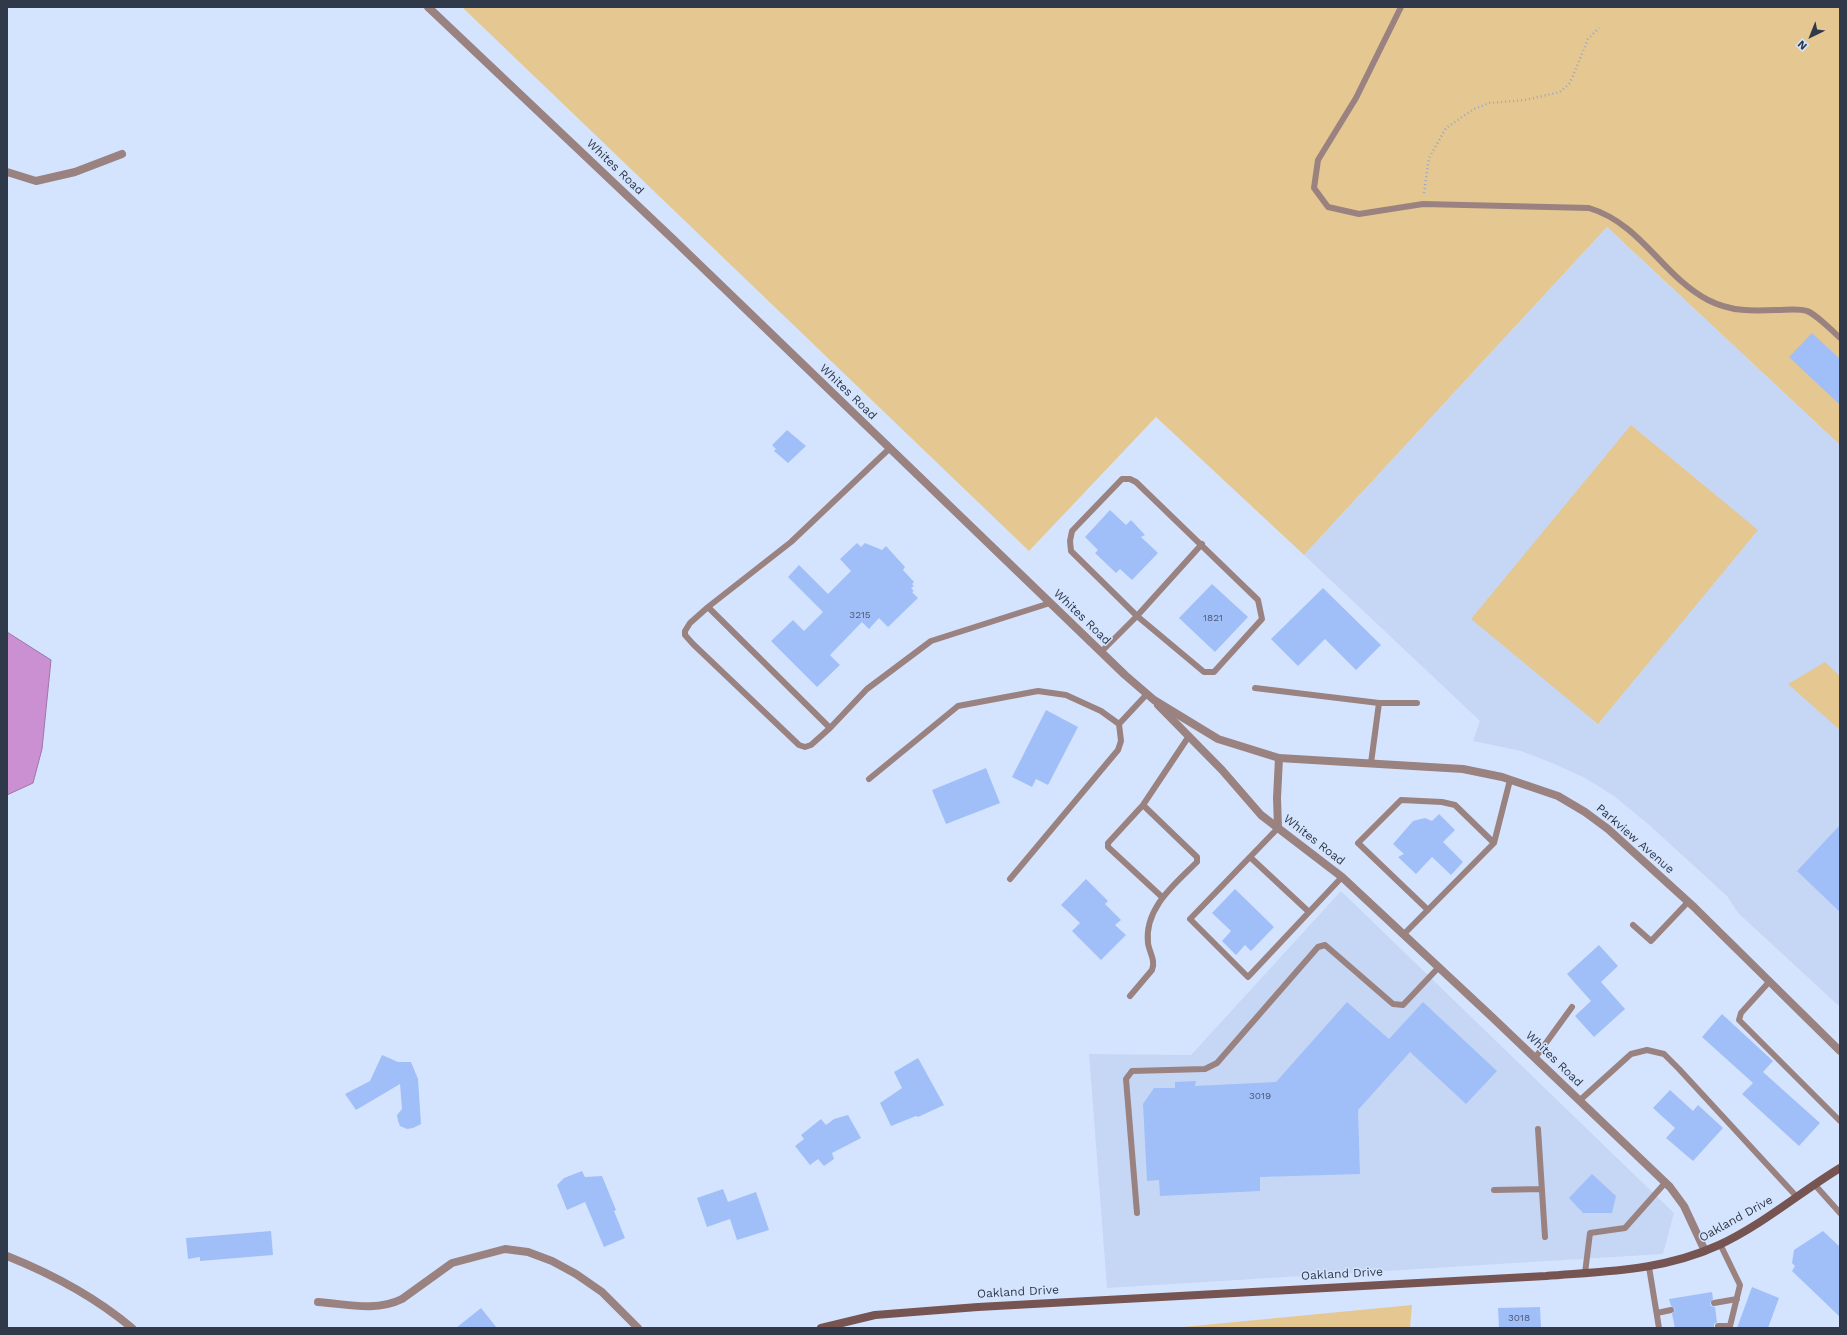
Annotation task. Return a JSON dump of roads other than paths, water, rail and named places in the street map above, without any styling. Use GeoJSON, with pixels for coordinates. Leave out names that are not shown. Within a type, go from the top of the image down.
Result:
{"type":"FeatureCollection","features":[{"type":"Feature","properties":{"kind":"main road","name":"Oakland Drive"},"geometry":{"type":"LineString","coordinates":[[821,1328],[875,1315],[978,1307],[1614,1272],[1649,1267],[1674,1262],[1720,1244],[1797,1197],[1840,1168]]}},
{"type":"Feature","properties":{"kind":"street","name":"Whites Road"},"geometry":{"type":"LineString","coordinates":[[428,7],[674,240],[1050,603],[1150,697],[1189,736],[1261,815],[1342,877],[1439,967],[1665,1183],[1684,1206],[1705,1251]]}},
{"type":"Feature","properties":{"kind":"street"},"geometry":{"type":"LineString","coordinates":[[7,172],[36,181],[75,172],[122,154]]}},
{"type":"Feature","properties":{"kind":"street","name":"Parkview Avenue"},"geometry":{"type":"LineString","coordinates":[[1150,697],[1218,739],[1279,758],[1464,768],[1510,780],[1558,796],[1585,812],[1608,829],[1688,902],[1769,982],[1789,999],[1840,1051]]}},
{"type":"Feature","properties":{"kind":"street"},"geometry":{"type":"LineString","coordinates":[[1278,828],[1277,803],[1279,758]]}},
{"type":"Feature","properties":{"kind":"street"},"geometry":{"type":"LineString","coordinates":[[318,1302],[379,1307],[402,1299],[452,1263],[505,1249],[528,1252],[552,1261],[576,1274],[602,1292],[638,1328]]}},
{"type":"Feature","properties":{"kind":"street"},"geometry":{"type":"LineString","coordinates":[[7,1256],[47,1272],[111,1311],[132,1328]]}},
{"type":"Feature","properties":{"kind":"lane"},"geometry":{"type":"LineString","coordinates":[[1401,7],[1356,98],[1318,160],[1314,188],[1328,207],[1359,214],[1423,204],[1589,208],[1602,212],[1628,228],[1682,282],[1708,300],[1720,306],[1745,312],[1787,310],[1808,311],[1840,338]]}},
{"type":"Feature","properties":{"kind":"lane"},"geometry":{"type":"LineString","coordinates":[[890,448],[791,542],[708,607],[690,624],[685,631],[685,635],[693,644],[799,745],[805,747],[811,745],[830,728],[867,689],[931,641],[1050,603]]}},
{"type":"Feature","properties":{"kind":"lane"},"geometry":{"type":"LineString","coordinates":[[1130,478],[1202,544],[1258,600],[1262,620],[1214,672],[1204,672],[1137,616],[1071,551],[1070,541],[1072,531],[1122,479],[1130,478]]}},
{"type":"Feature","properties":{"kind":"lane"},"geometry":{"type":"LineString","coordinates":[[1102,652],[1137,616],[1202,544]]}},
{"type":"Feature","properties":{"kind":"lane"},"geometry":{"type":"LineString","coordinates":[[708,607],[830,728]]}},
{"type":"Feature","properties":{"kind":"lane"},"geometry":{"type":"LineString","coordinates":[[1254,688],[1379,702],[1417,704]]}},
{"type":"Feature","properties":{"kind":"lane"},"geometry":{"type":"LineString","coordinates":[[869,779],[958,706],[1038,691],[1066,695],[1101,711],[1119,724],[1121,742],[1118,750],[1010,879]]}},
{"type":"Feature","properties":{"kind":"lane"},"geometry":{"type":"LineString","coordinates":[[1119,724],[1150,697]]}},
{"type":"Feature","properties":{"kind":"lane"},"geometry":{"type":"LineString","coordinates":[[1371,763],[1379,702]]}},
{"type":"Feature","properties":{"kind":"lane"},"geometry":{"type":"LineString","coordinates":[[1162,897],[1108,847],[1108,843],[1143,805],[1189,736]]}},
{"type":"Feature","properties":{"kind":"lane"},"geometry":{"type":"LineString","coordinates":[[1404,934],[1494,843],[1510,780]]}},
{"type":"Feature","properties":{"kind":"lane"},"geometry":{"type":"LineString","coordinates":[[1428,910],[1358,843],[1401,800],[1442,802],[1455,805],[1494,843]]}},
{"type":"Feature","properties":{"kind":"lane"},"geometry":{"type":"LineString","coordinates":[[1130,996],[1152,970],[1154,965],[1148,943],[1150,919],[1162,897],[1196,862],[1197,857],[1143,805]]}},
{"type":"Feature","properties":{"kind":"lane"},"geometry":{"type":"LineString","coordinates":[[1278,828],[1190,919],[1248,977],[1342,877]]}},
{"type":"Feature","properties":{"kind":"lane"},"geometry":{"type":"LineString","coordinates":[[1250,856],[1309,912]]}},
{"type":"Feature","properties":{"kind":"lane"},"geometry":{"type":"LineString","coordinates":[[1633,925],[1651,941],[1688,902]]}},
{"type":"Feature","properties":{"kind":"lane"},"geometry":{"type":"LineString","coordinates":[[1137,1213],[1126,1079],[1132,1071],[1206,1069],[1218,1063],[1318,947],[1325,946],[1393,1004],[1403,1005],[1439,967]]}},
{"type":"Feature","properties":{"kind":"lane"},"geometry":{"type":"LineString","coordinates":[[1769,982],[1741,1013],[1739,1020],[1840,1121]]}},
{"type":"Feature","properties":{"kind":"lane"},"geometry":{"type":"LineString","coordinates":[[1535,1058],[1572,1007]]}},
{"type":"Feature","properties":{"kind":"lane"},"geometry":{"type":"LineString","coordinates":[[1579,1101],[1631,1054],[1647,1050],[1664,1054],[1797,1197]]}},
{"type":"Feature","properties":{"kind":"lane"},"geometry":{"type":"LineString","coordinates":[[1538,1130],[1545,1237]]}},
{"type":"Feature","properties":{"kind":"lane"},"geometry":{"type":"LineString","coordinates":[[1585,1273],[1590,1234],[1625,1228],[1665,1183]]}},
{"type":"Feature","properties":{"kind":"lane"},"geometry":{"type":"LineString","coordinates":[[1815,1185],[1840,1213]]}},
{"type":"Feature","properties":{"kind":"lane"},"geometry":{"type":"LineString","coordinates":[[1494,1190],[1542,1189]]}},
{"type":"Feature","properties":{"kind":"lane"},"geometry":{"type":"LineString","coordinates":[[1718,1326],[1730,1326],[1740,1285],[1720,1244]]}},
{"type":"Feature","properties":{"kind":"lane"},"geometry":{"type":"LineString","coordinates":[[1649,1267],[1659,1328]]}},
{"type":"Feature","properties":{"kind":"lane"},"geometry":{"type":"LineString","coordinates":[[1714,1303],[1737,1299]]}},
{"type":"Feature","properties":{"kind":"lane"},"geometry":{"type":"LineString","coordinates":[[1657,1313],[1671,1310]]}}]}
